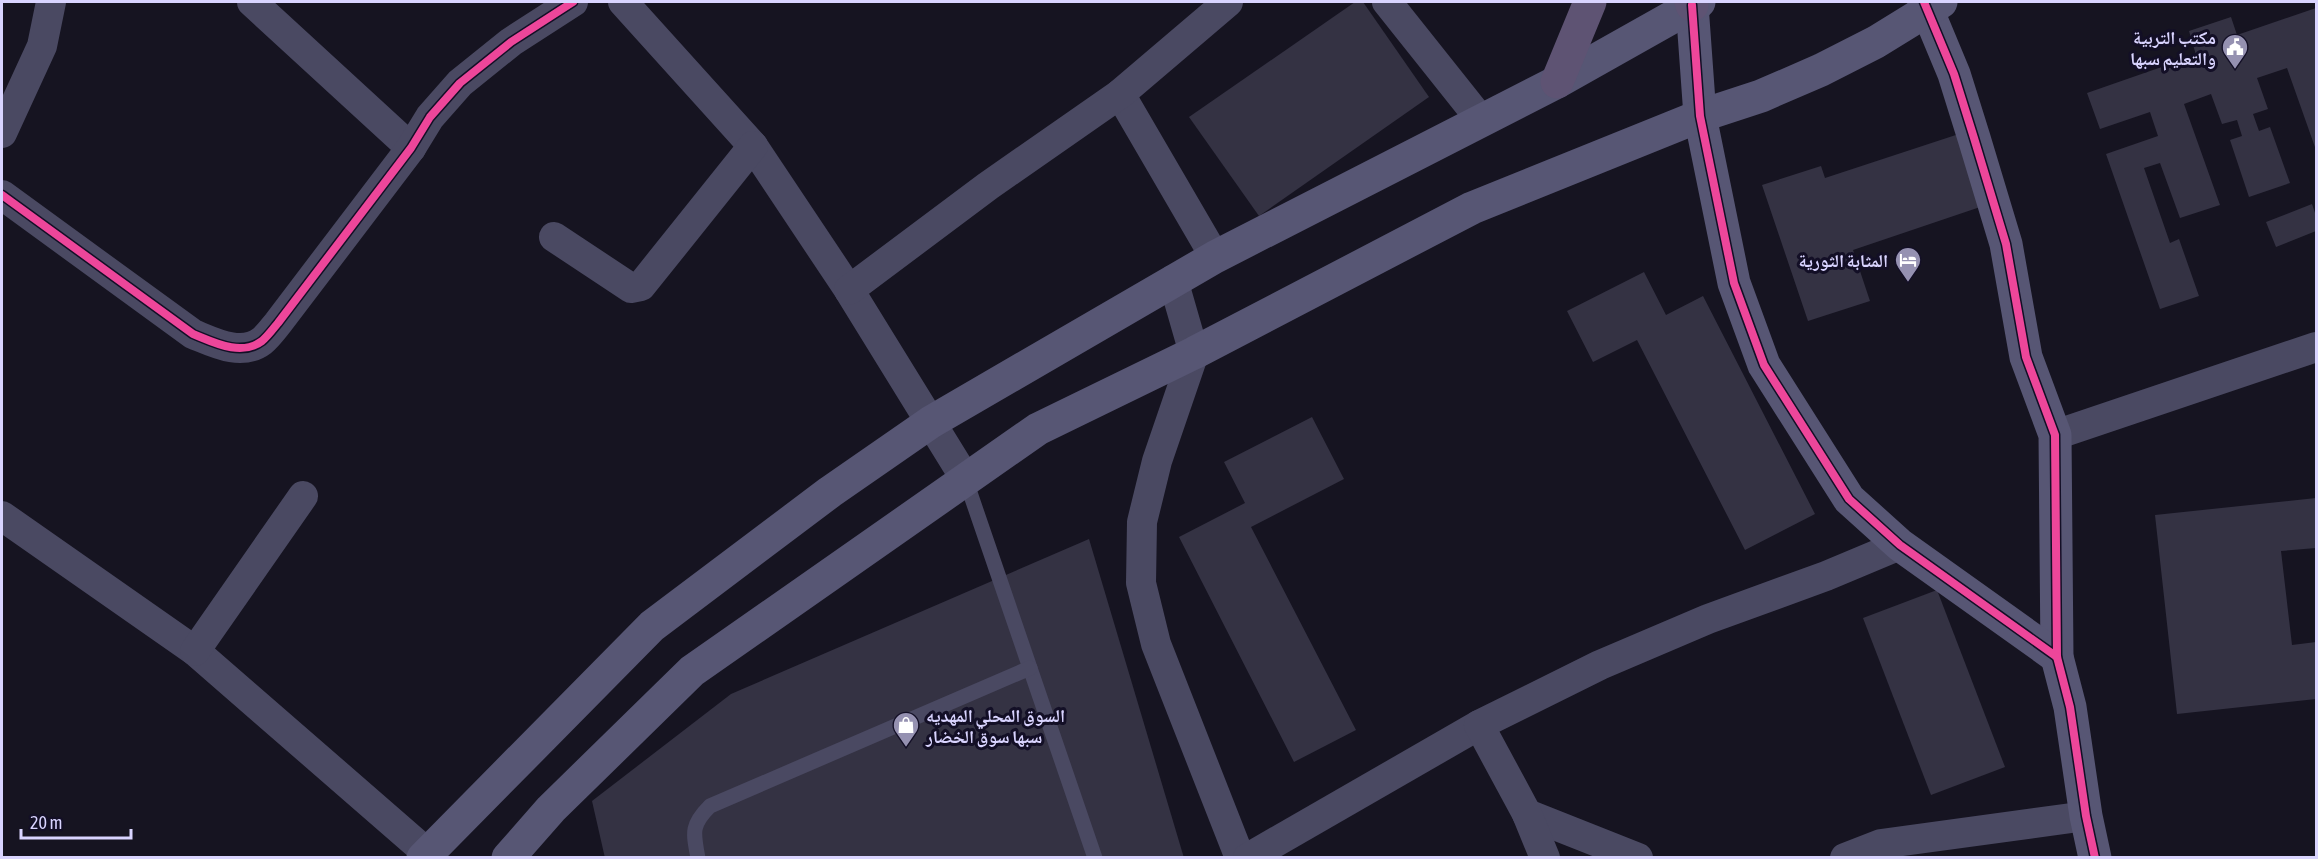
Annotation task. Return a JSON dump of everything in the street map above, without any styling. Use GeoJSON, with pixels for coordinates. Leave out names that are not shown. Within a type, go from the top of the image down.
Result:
{"type":"FeatureCollection","features":[{"type":"Feature","properties":{"kind":"main road"},"geometry":{"type":"LineString","coordinates":[[1557,82],[1590,2]]}},
{"type":"Feature","properties":{"kind":"main road"},"geometry":{"type":"LineString","coordinates":[[428,856],[652,626],[830,492],[931,422],[1173,280],[1557,82],[1694,3],[1700,116],[1734,283],[1764,365],[1849,499],[1900,545],[2057,657]]}},
{"type":"Feature","properties":{"kind":"main road"},"geometry":{"type":"LineString","coordinates":[[508,858],[550,809],[692,672],[965,478],[1038,429],[1194,353],[1472,208],[1700,116],[1761,96],[1821,70],[1876,42],[1931,4],[2006,244],[2026,357],[2055,435],[2057,657],[2070,707],[2086,816],[2095,858]]}},
{"type":"Feature","properties":{"kind":"street"},"geometry":{"type":"LineString","coordinates":[[3,127],[42,46],[51,2]]}},
{"type":"Feature","properties":{"kind":"street"},"geometry":{"type":"LineString","coordinates":[[252,2],[411,148]]}},
{"type":"Feature","properties":{"kind":"street"},"geometry":{"type":"LineString","coordinates":[[2,195],[193,334],[219,345],[239,349],[261,342],[278,323],[411,148],[430,117],[460,83],[511,42],[573,2]]}},
{"type":"Feature","properties":{"kind":"street"},"geometry":{"type":"LineString","coordinates":[[623,2],[753,146],[849,290],[965,478]]}},
{"type":"Feature","properties":{"kind":"street"},"geometry":{"type":"LineString","coordinates":[[849,290],[987,186],[1120,94],[1228,2]]}},
{"type":"Feature","properties":{"kind":"street"},"geometry":{"type":"LineString","coordinates":[[1387,2],[1481,120]]}},
{"type":"Feature","properties":{"kind":"street"},"geometry":{"type":"LineString","coordinates":[[1120,94],[1215,257]]}},
{"type":"Feature","properties":{"kind":"street"},"geometry":{"type":"LineString","coordinates":[[554,237],[631,288],[640,286],[753,146]]}},
{"type":"Feature","properties":{"kind":"street"},"geometry":{"type":"LineString","coordinates":[[1173,280],[1194,353],[1157,461],[1142,522],[1141,583],[1156,644],[1240,858]]}},
{"type":"Feature","properties":{"kind":"street"},"geometry":{"type":"LineString","coordinates":[[2055,435],[2316,347]]}},
{"type":"Feature","properties":{"kind":"street"},"geometry":{"type":"LineString","coordinates":[[195,651],[303,496]]}},
{"type":"Feature","properties":{"kind":"street"},"geometry":{"type":"LineString","coordinates":[[2,516],[195,651],[428,856]]}},
{"type":"Feature","properties":{"kind":"street"},"geometry":{"type":"LineString","coordinates":[[1248,858],[1479,725],[1632,651],[1708,619],[1826,576],[1900,545]]}},
{"type":"Feature","properties":{"kind":"street"},"geometry":{"type":"LineString","coordinates":[[1479,725],[1527,814],[1545,858]]}},
{"type":"Feature","properties":{"kind":"street"},"geometry":{"type":"LineString","coordinates":[[1527,814],[1638,858]]}},
{"type":"Feature","properties":{"kind":"street"},"geometry":{"type":"LineString","coordinates":[[1845,858],[1881,844],[2086,816]]}},
{"type":"Feature","properties":{"kind":"lane"},"geometry":{"type":"LineString","coordinates":[[965,478],[1095,858]]}},
{"type":"Feature","properties":{"kind":"lane"},"geometry":{"type":"LineString","coordinates":[[698,858],[693,832],[697,818],[710,806],[1030,668]]}},
{"type":"Feature","properties":{"kind":"building"},"geometry":{"type":"Polygon","coordinates":[[[1355,2],[1363,2],[1429,97],[1259,216],[1189,117],[1355,2]]]}},
{"type":"Feature","properties":{"kind":"building"},"geometry":{"type":"Polygon","coordinates":[[[2316,8],[2316,150],[2287,68],[2257,78],[2268,109],[2253,114],[2259,131],[2270,127],[2290,183],[2249,197],[2230,140],[2242,136],[2237,120],[2222,124],[2211,94],[2184,104],[2220,205],[2180,218],[2160,163],[2144,168],[2170,243],[2179,239],[2199,296],[2160,309],[2106,154],[2158,136],[2150,112],[2100,129],[2087,93],[2196,55],[2189,31],[2231,17],[2237,35],[2316,8]]]}},
{"type":"Feature","properties":{"kind":"building"},"geometry":{"type":"Polygon","coordinates":[[[1968,131],[1992,203],[1853,250],[1870,301],[1808,321],[1762,185],[1821,166],[1825,178],[1968,131]]]}},
{"type":"Feature","properties":{"kind":"building"},"geometry":{"type":"Polygon","coordinates":[[[2312,204],[2316,216],[2316,231],[2276,247],[2266,222],[2312,204]]]}},
{"type":"Feature","properties":{"kind":"building"},"geometry":{"type":"Polygon","coordinates":[[[1644,272],[1666,315],[1703,296],[1815,514],[1745,550],[1637,340],[1593,362],[1567,311],[1644,272]]]}},
{"type":"Feature","properties":{"kind":"building"},"geometry":{"type":"Polygon","coordinates":[[[1312,417],[1344,479],[1251,527],[1356,730],[1294,762],[1179,537],[1245,503],[1224,462],[1312,417]]]}},
{"type":"Feature","properties":{"kind":"building"},"geometry":{"type":"Polygon","coordinates":[[[2316,498],[2316,548],[2281,551],[2292,645],[2316,642],[2316,699],[2177,714],[2155,515],[2316,498]]]}},
{"type":"Feature","properties":{"kind":"building","name":"السوق المحلي المهديه سبها سوق الخضار"},"geometry":{"type":"Polygon","coordinates":[[[1089,539],[1184,858],[605,858],[592,801],[731,694],[1089,539]]]}},
{"type":"Feature","properties":{"kind":"building"},"geometry":{"type":"Polygon","coordinates":[[[1937,590],[2005,767],[1931,795],[1863,618],[1937,590]]]}},
{"type":"Feature","properties":{"kind":"cycle path"},"geometry":{"type":"LineString","coordinates":[[2,195],[193,334],[236,348],[254,346],[262,341],[278,323],[411,148],[430,117],[460,83],[511,42],[573,2]]}},
{"type":"Feature","properties":{"kind":"cycle path"},"geometry":{"type":"LineString","coordinates":[[1924,2],[1954,74],[1974,138],[2006,244],[2026,357],[2055,435],[2057,657],[2070,707],[2086,816],[2095,858]]}},
{"type":"Feature","properties":{"kind":"cycle path"},"geometry":{"type":"LineString","coordinates":[[1692,5],[1700,116],[1734,283],[1764,365],[1849,499],[1900,545],[2057,657]]}},
{"type":"Feature","properties":{"kind":"place","name":"مكتب التربية والتعليم سبها"},"geometry":{"type":"Point","coordinates":[2235,70]}},
{"type":"Feature","properties":{"kind":"place","name":"المثابة الثورية"},"geometry":{"type":"Point","coordinates":[1908,283]}},
{"type":"Feature","properties":{"kind":"place","name":"السوق المحلي المهديه سبها سوق الخضار"},"geometry":{"type":"Point","coordinates":[906,748]}}]}
